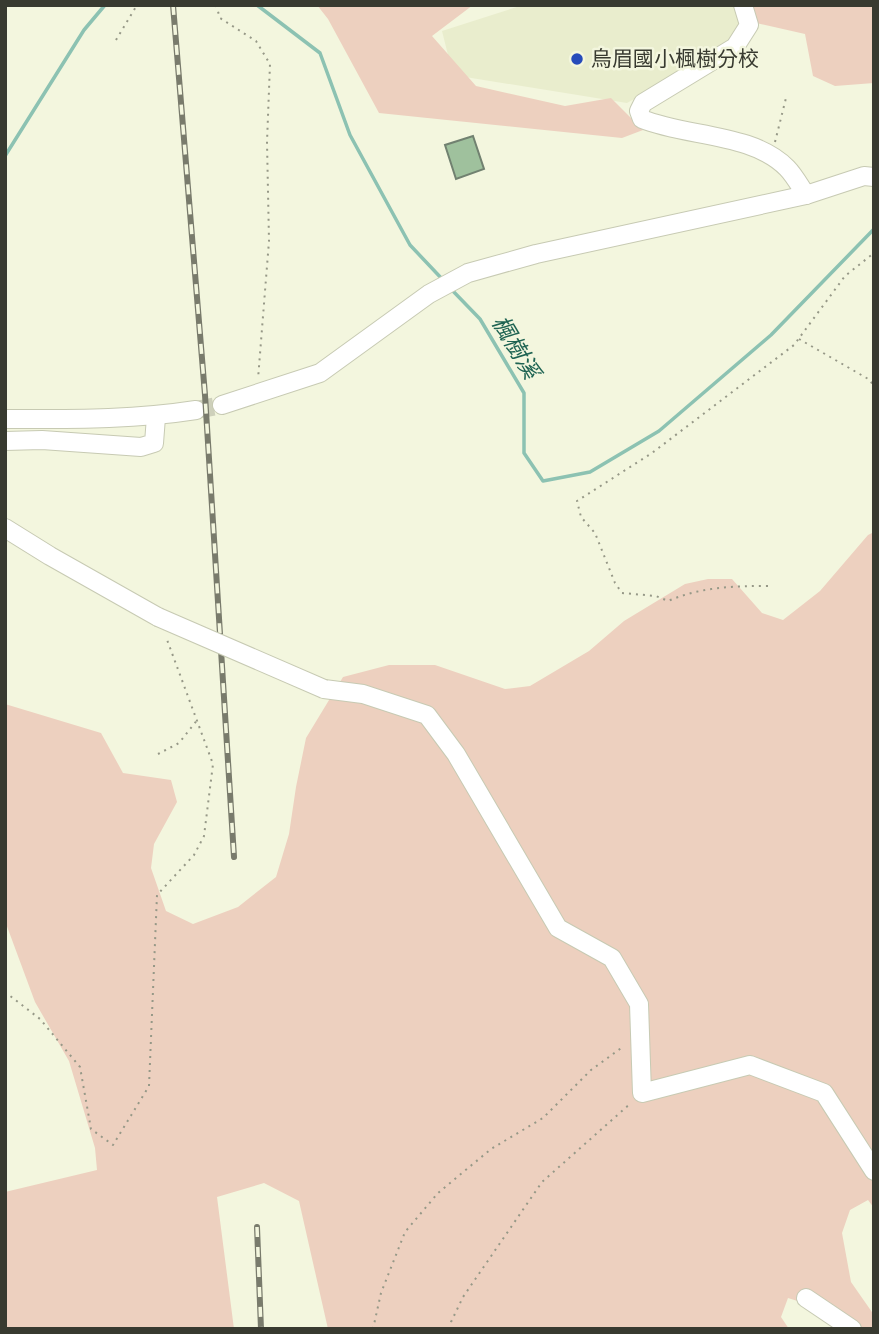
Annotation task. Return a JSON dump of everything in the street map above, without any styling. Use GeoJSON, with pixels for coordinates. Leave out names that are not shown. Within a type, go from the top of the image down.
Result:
{"type":"FeatureCollection","features":[{"type":"Feature","properties":{"kind":"street"},"geometry":{"type":"LineString","coordinates":[[743,5],[749,24],[735,47],[643,103],[639,111],[642,119],[663,128],[735,140],[771,156],[786,167],[806,195]]}},
{"type":"Feature","properties":{"kind":"street"},"geometry":{"type":"LineString","coordinates":[[222,405],[320,373],[429,294],[468,273],[536,254],[806,195],[864,176],[874,177]]}},
{"type":"Feature","properties":{"kind":"street"},"geometry":{"type":"LineString","coordinates":[[5,419],[156,416],[196,410]]}},
{"type":"Feature","properties":{"kind":"street"},"geometry":{"type":"LineString","coordinates":[[5,441],[42,440],[141,447],[153,443],[156,416]]}},
{"type":"Feature","properties":{"kind":"street"},"geometry":{"type":"LineString","coordinates":[[5,528],[158,617],[324,689],[363,694],[427,715],[456,754],[558,928],[612,958],[639,1004],[642,1093],[750,1065],[824,1093],[874,1171]]}},
{"type":"Feature","properties":{"kind":"street"},"geometry":{"type":"LineString","coordinates":[[806,1298],[852,1329]]}},
{"type":"Feature","properties":{"kind":"path"},"geometry":{"type":"LineString","coordinates":[[116,40],[137,5]]}},
{"type":"Feature","properties":{"kind":"path"},"geometry":{"type":"LineString","coordinates":[[216,5],[220,18],[256,41],[270,64],[267,142],[269,241],[257,394]]}},
{"type":"Feature","properties":{"kind":"path"},"geometry":{"type":"LineString","coordinates":[[771,156],[786,98]]}},
{"type":"Feature","properties":{"kind":"path"},"geometry":{"type":"LineString","coordinates":[[768,586],[722,586],[689,592],[668,601],[656,596],[622,593],[615,583],[595,533],[581,517],[577,501],[652,453],[794,345],[845,276],[874,253]]}},
{"type":"Feature","properties":{"kind":"path"},"geometry":{"type":"LineString","coordinates":[[798,339],[870,380],[874,387]]}},
{"type":"Feature","properties":{"kind":"path"},"geometry":{"type":"LineString","coordinates":[[5,992],[40,1019],[80,1067],[91,1129],[113,1145],[149,1086],[157,895],[194,855],[204,836],[213,764],[158,617]]}},
{"type":"Feature","properties":{"kind":"path"},"geometry":{"type":"LineString","coordinates":[[158,754],[179,743],[198,719]]}},
{"type":"Feature","properties":{"kind":"path"},"geometry":{"type":"LineString","coordinates":[[373,1329],[381,1293],[405,1232],[438,1193],[491,1149],[543,1118],[591,1070],[640,1034]]}},
{"type":"Feature","properties":{"kind":"path"},"geometry":{"type":"LineString","coordinates":[[450,1329],[463,1297],[541,1182],[642,1093]]}},
{"type":"Feature","properties":{"kind":"shaded area"},"geometry":{"type":"Polygon","coordinates":[[[317,5],[473,5],[432,36],[476,86],[565,106],[611,98],[643,130],[622,138],[379,113],[328,19],[317,5]]]}},
{"type":"Feature","properties":{"kind":"shaded area","name":"烏眉國小楓樹分校"},"geometry":{"type":"Polygon","coordinates":[[[523,5],[737,5],[740,27],[733,43],[627,103],[453,75],[442,31],[523,5]]]}},
{"type":"Feature","properties":{"kind":"shaded area"},"geometry":{"type":"Polygon","coordinates":[[[746,5],[874,5],[874,83],[835,86],[813,76],[805,34],[747,21],[746,5]]]}},
{"type":"Feature","properties":{"kind":"shaded area"},"geometry":{"type":"Polygon","coordinates":[[[874,532],[874,1208],[868,1200],[850,1210],[842,1233],[851,1282],[874,1315],[874,1329],[840,1329],[829,1311],[788,1298],[781,1317],[789,1329],[328,1329],[299,1201],[264,1183],[217,1197],[234,1329],[5,1329],[5,1192],[97,1170],[95,1148],[69,1061],[35,1002],[5,921],[5,704],[101,733],[123,773],[171,780],[177,802],[154,844],[151,868],[166,911],[193,924],[238,907],[276,877],[289,834],[306,738],[343,677],[389,665],[435,665],[505,689],[530,686],[589,651],[624,621],[685,584],[708,579],[732,579],[762,613],[783,620],[820,591],[868,535],[874,532]]]}},
{"type":"Feature","properties":{"kind":"building"},"geometry":{"type":"Polygon","coordinates":[[[473,136],[484,169],[456,179],[445,145],[473,136]]]}},
{"type":"Feature","properties":{"kind":"waterway","name":"楓樹溪"},"geometry":{"type":"LineString","coordinates":[[5,156],[84,30],[105,5]]}},
{"type":"Feature","properties":{"kind":"waterway","name":"楓樹溪"},"geometry":{"type":"LineString","coordinates":[[257,5],[320,53],[350,135],[410,245],[444,281]]}},
{"type":"Feature","properties":{"kind":"waterway","name":"楓樹溪"},"geometry":{"type":"LineString","coordinates":[[451,289],[480,319],[524,393],[524,453],[543,481],[590,472],[659,431],[771,335],[874,229]]}},
{"type":"Feature","properties":{"kind":"tunnel"},"geometry":{"type":"LineString","coordinates":[[196,410],[222,405]]}},
{"type":"Feature","properties":{"kind":"railway"},"geometry":{"type":"LineString","coordinates":[[173,5],[205,395],[234,857]]}},
{"type":"Feature","properties":{"kind":"railway"},"geometry":{"type":"LineString","coordinates":[[257,1227],[261,1329]]}},
{"type":"Feature","properties":{"kind":"place","name":"烏眉國小楓樹分校"},"geometry":{"type":"Point","coordinates":[577,59]}}]}
